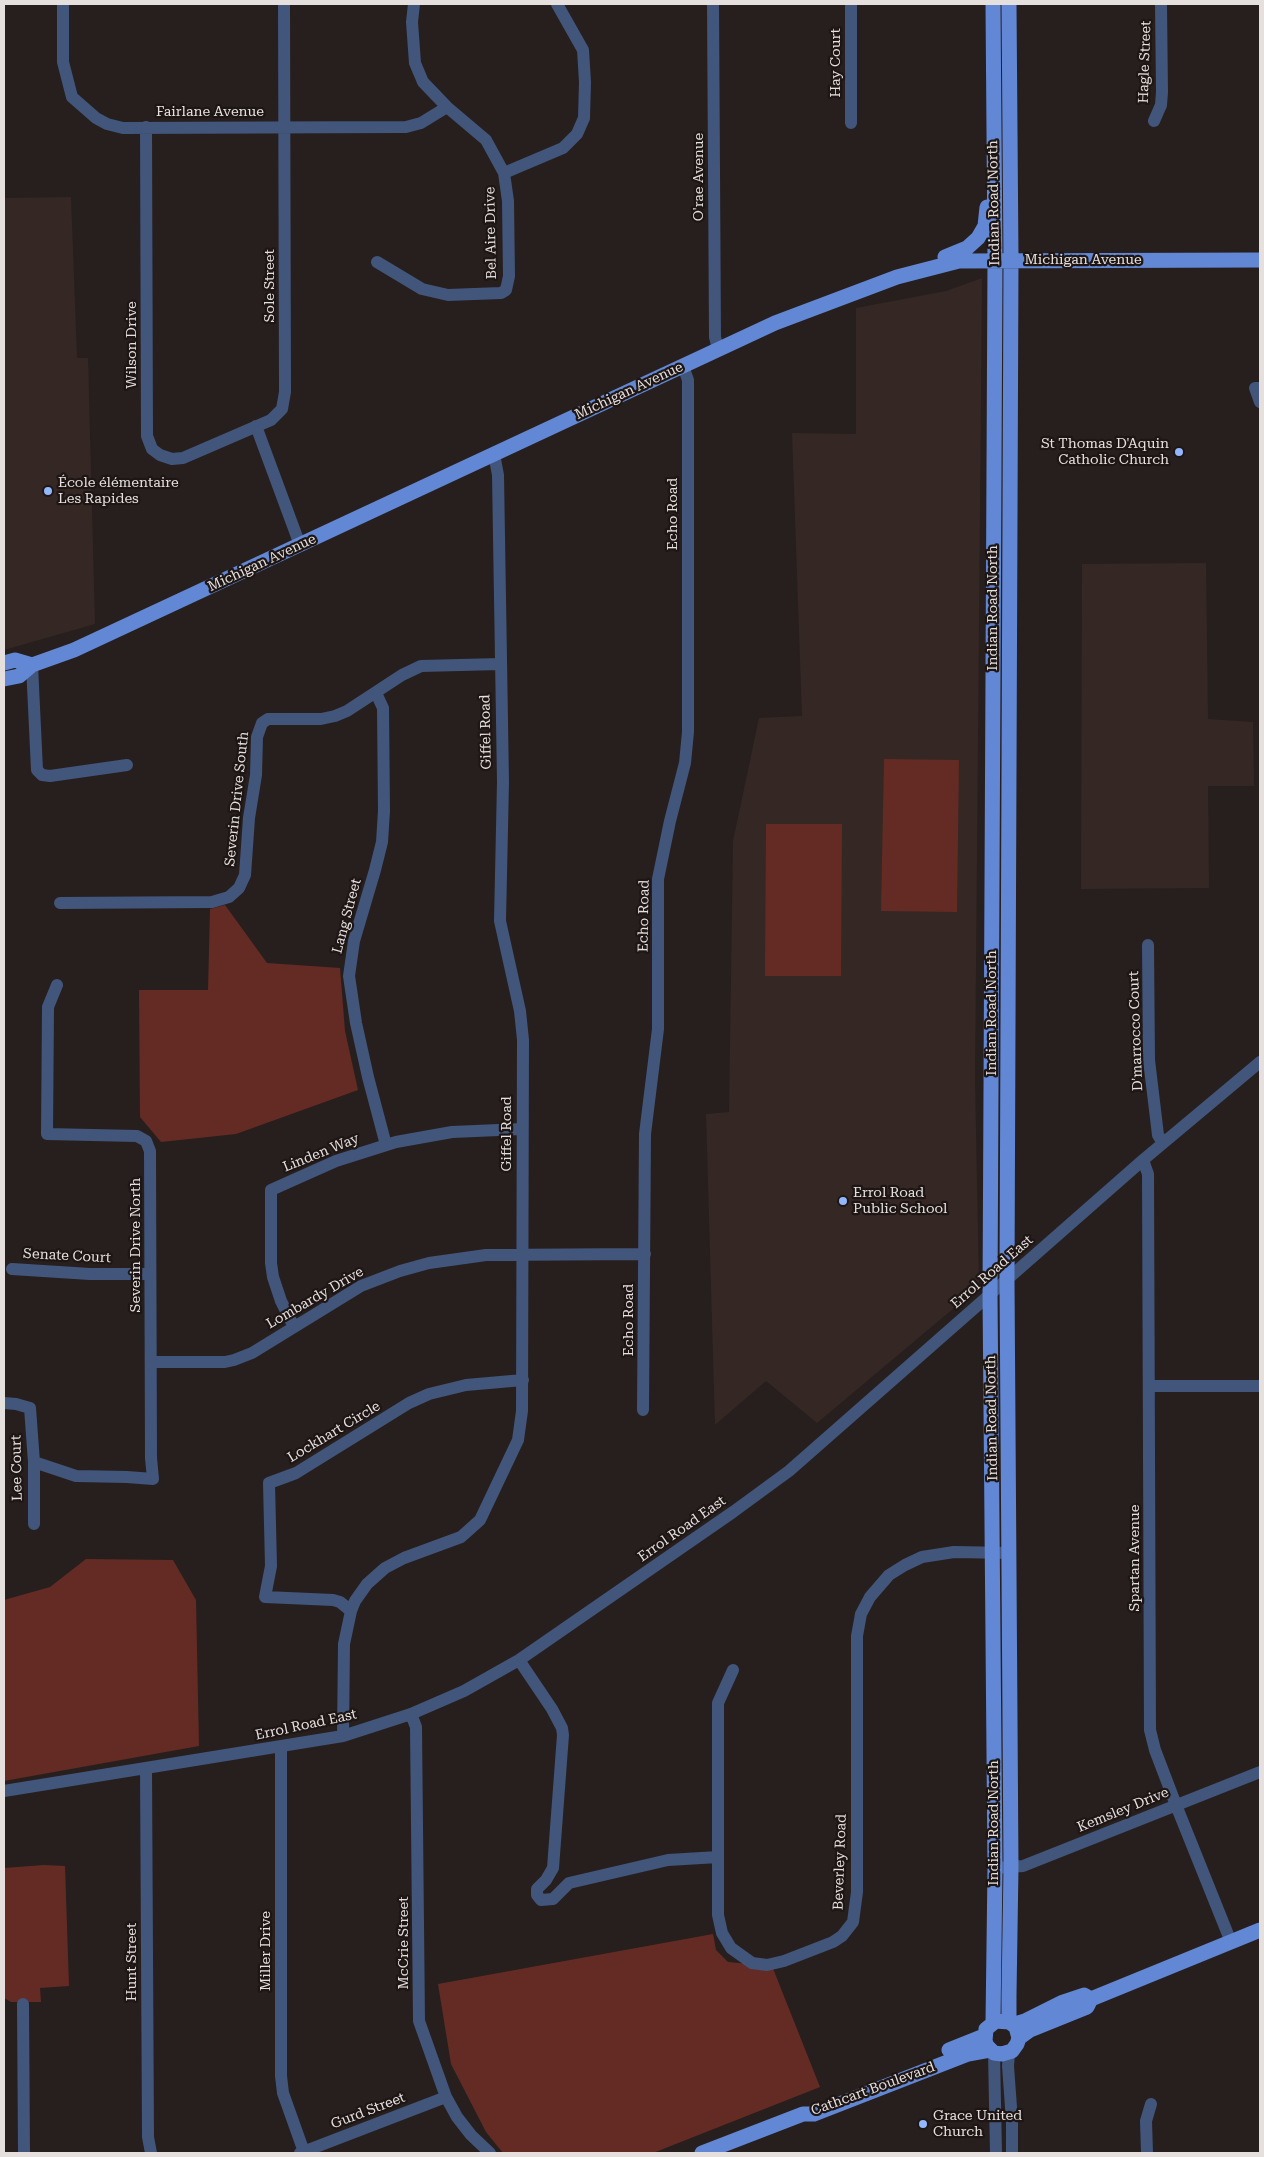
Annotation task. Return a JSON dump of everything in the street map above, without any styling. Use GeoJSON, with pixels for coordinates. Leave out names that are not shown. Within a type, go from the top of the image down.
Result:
{"type":"FeatureCollection","features":[{"type":"Feature","properties":{"kind":"main road","name":"Indian Road North"},"geometry":{"type":"LineString","coordinates":[[993,4],[994,169],[1003,260],[1007,1280],[1014,2028]]}},
{"type":"Feature","properties":{"kind":"main road","name":"Indian Road North"},"geometry":{"type":"LineString","coordinates":[[993,2022],[995,1868],[990,1294],[1003,260],[1009,4]]}},
{"type":"Feature","properties":{"kind":"main road"},"geometry":{"type":"LineString","coordinates":[[897,277],[918,264],[960,252],[978,238],[985,226],[994,169]]}},
{"type":"Feature","properties":{"kind":"main road","name":"Michigan Avenue"},"geometry":{"type":"LineString","coordinates":[[4,679],[19,676],[32,665],[74,650],[300,546],[718,349],[783,320],[897,277],[954,261],[1260,260]]}},
{"type":"Feature","properties":{"kind":"main road","name":"Michigan Avenue"},"geometry":{"type":"LineString","coordinates":[[4,663],[15,660],[32,665]]}},
{"type":"Feature","properties":{"kind":"main road"},"geometry":{"type":"LineString","coordinates":[[1014,2028],[1084,1994],[1091,1999],[1231,1942],[1259,1935]]}},
{"type":"Feature","properties":{"kind":"main road"},"geometry":{"type":"LineString","coordinates":[[1003,2020],[1014,2028],[1016,2047],[994,2048],[988,2026],[993,2022],[1003,2020]]}},
{"type":"Feature","properties":{"kind":"main road","name":"Cathcart Boulevard"},"geometry":{"type":"LineString","coordinates":[[702,2153],[803,2114],[809,2105],[994,2048]]}},
{"type":"Feature","properties":{"kind":"street","name":"Fairlane Avenue"},"geometry":{"type":"LineString","coordinates":[[63,4],[64,62],[72,97],[96,118],[107,124],[124,128],[406,127],[421,123],[447,107]]}},
{"type":"Feature","properties":{"kind":"street","name":"Sole Street"},"geometry":{"type":"LineString","coordinates":[[256,426],[278,414],[282,409],[285,392],[286,126],[284,4]]}},
{"type":"Feature","properties":{"kind":"street","name":"Bel Aire Drive"},"geometry":{"type":"LineString","coordinates":[[376,262],[422,289],[440,294],[495,294],[506,290],[508,286],[509,224],[504,173],[486,140],[447,107],[423,82],[415,63],[412,22],[414,4]]}},
{"type":"Feature","properties":{"kind":"street"},"geometry":{"type":"LineString","coordinates":[[504,173],[563,148],[577,134],[584,118],[585,82],[583,50],[557,4]]}},
{"type":"Feature","properties":{"kind":"street","name":"O'rae Avenue"},"geometry":{"type":"LineString","coordinates":[[713,4],[715,337],[718,349]]}},
{"type":"Feature","properties":{"kind":"street","name":"Hay Court"},"geometry":{"type":"LineString","coordinates":[[851,4],[851,123]]}},
{"type":"Feature","properties":{"kind":"street","name":"Hagle Street"},"geometry":{"type":"LineString","coordinates":[[1154,121],[1162,98],[1161,4]]}},
{"type":"Feature","properties":{"kind":"street","name":"Wilson Drive"},"geometry":{"type":"LineString","coordinates":[[146,127],[147,436],[152,449],[160,455],[172,459],[183,458],[256,426]]}},
{"type":"Feature","properties":{"kind":"street","name":"Echo Road"},"geometry":{"type":"LineString","coordinates":[[643,1410],[645,1134],[658,1029],[658,879],[670,820],[685,763],[688,732],[688,380],[682,366]]}},
{"type":"Feature","properties":{"kind":"street"},"geometry":{"type":"LineString","coordinates":[[1260,388],[1255,388],[1260,402]]}},
{"type":"Feature","properties":{"kind":"street"},"geometry":{"type":"LineString","coordinates":[[256,426],[300,546]]}},
{"type":"Feature","properties":{"kind":"street","name":"Giffel Road"},"geometry":{"type":"LineString","coordinates":[[343,1736],[344,1644],[355,1601],[368,1584],[385,1568],[404,1558],[461,1537],[480,1520],[518,1440],[522,1411],[523,1040],[520,1011],[500,921],[502,782],[498,476],[494,454]]}},
{"type":"Feature","properties":{"kind":"street","name":"Severin Drive South"},"geometry":{"type":"LineString","coordinates":[[60,903],[212,902],[222,900],[235,893],[245,876],[249,818],[256,775],[257,737],[262,723],[268,719],[321,719],[335,716],[347,711],[402,675],[420,666],[500,664]]}},
{"type":"Feature","properties":{"kind":"street"},"geometry":{"type":"LineString","coordinates":[[32,665],[37,770],[42,775],[50,776],[127,764]]}},
{"type":"Feature","properties":{"kind":"street","name":"Lang Street"},"geometry":{"type":"LineString","coordinates":[[376,693],[383,708],[384,811],[382,842],[376,870],[354,941],[349,976],[368,1077],[386,1145]]}},
{"type":"Feature","properties":{"kind":"street","name":"D'marrocco Court"},"geometry":{"type":"LineString","coordinates":[[1148,946],[1149,1060],[1158,1135],[1163,1143]]}},
{"type":"Feature","properties":{"kind":"street","name":"Severin Drive North"},"geometry":{"type":"LineString","coordinates":[[34,1462],[76,1476],[127,1476],[153,1479],[150,1458],[152,1362],[150,1274],[151,1160],[146,1141],[131,1135],[47,1134],[48,1006],[57,985]]}},
{"type":"Feature","properties":{"kind":"street","name":"Errol Road East"},"geometry":{"type":"LineString","coordinates":[[4,1792],[343,1736],[411,1714],[464,1691],[519,1660],[734,1512],[789,1471],[1143,1160],[1260,1062]]}},
{"type":"Feature","properties":{"kind":"street","name":"Linden Way"},"geometry":{"type":"LineString","coordinates":[[294,1327],[281,1301],[273,1277],[271,1264],[271,1190],[330,1163],[386,1145],[452,1132],[522,1129]]}},
{"type":"Feature","properties":{"kind":"street","name":"Spartan Avenue"},"geometry":{"type":"LineString","coordinates":[[1143,1160],[1148,1174],[1150,1730],[1155,1750],[1176,1805],[1231,1942]]}},
{"type":"Feature","properties":{"kind":"street","name":"Lombardy Drive"},"geometry":{"type":"LineString","coordinates":[[152,1362],[225,1362],[234,1360],[252,1352],[361,1286],[400,1271],[429,1263],[466,1257],[644,1254]]}},
{"type":"Feature","properties":{"kind":"street","name":"Senate Court"},"geometry":{"type":"LineString","coordinates":[[12,1269],[90,1274],[150,1274]]}},
{"type":"Feature","properties":{"kind":"street","name":"Lockhart Circle"},"geometry":{"type":"LineString","coordinates":[[351,1611],[340,1602],[333,1600],[265,1597],[271,1566],[270,1483],[296,1473],[409,1404],[430,1394],[466,1385],[523,1380]]}},
{"type":"Feature","properties":{"kind":"street"},"geometry":{"type":"LineString","coordinates":[[1150,1386],[1260,1386]]}},
{"type":"Feature","properties":{"kind":"street","name":"Lee Court"},"geometry":{"type":"LineString","coordinates":[[4,1403],[30,1408],[34,1462],[34,1524]]}},
{"type":"Feature","properties":{"kind":"street","name":"Beverley Road"},"geometry":{"type":"LineString","coordinates":[[733,1670],[718,1703],[718,1915],[722,1933],[731,1948],[744,1959],[759,1964],[775,1964],[833,1942],[849,1929],[854,1914],[857,1892],[857,1647],[861,1614],[882,1582],[913,1560],[940,1553],[1010,1553]]}},
{"type":"Feature","properties":{"kind":"street"},"geometry":{"type":"LineString","coordinates":[[519,1660],[552,1709],[562,1728],[563,1735],[553,1868],[546,1880],[537,1888],[537,1895],[540,1900],[553,1899],[569,1883],[668,1860],[718,1856]]}},
{"type":"Feature","properties":{"kind":"street","name":"McCrie Street"},"geometry":{"type":"LineString","coordinates":[[411,1714],[416,1727],[419,2022],[446,2097],[457,2117],[471,2136],[490,2153]]}},
{"type":"Feature","properties":{"kind":"street","name":"Miller Drive"},"geometry":{"type":"LineString","coordinates":[[281,1747],[281,2076],[284,2093],[302,2152]]}},
{"type":"Feature","properties":{"kind":"street","name":"Hunt Street"},"geometry":{"type":"LineString","coordinates":[[146,1769],[148,2137],[151,2153]]}},
{"type":"Feature","properties":{"kind":"street","name":"Kemsley Drive"},"geometry":{"type":"LineString","coordinates":[[995,1868],[1023,1866],[1260,1772]]}},
{"type":"Feature","properties":{"kind":"street"},"geometry":{"type":"LineString","coordinates":[[23,2004],[24,2153]]}},
{"type":"Feature","properties":{"kind":"street"},"geometry":{"type":"LineString","coordinates":[[994,2048],[996,2153]]}},
{"type":"Feature","properties":{"kind":"street"},"geometry":{"type":"LineString","coordinates":[[994,2048],[1008,2066],[1012,2153]]}},
{"type":"Feature","properties":{"kind":"street","name":"Gurd Street"},"geometry":{"type":"LineString","coordinates":[[302,2152],[446,2097]]}},
{"type":"Feature","properties":{"kind":"street"},"geometry":{"type":"LineString","coordinates":[[1147,2153],[1146,2121],[1151,2104]]}},
{"type":"Feature","properties":{"kind":"shaded area","name":"École élémentaire Les Rapides"},"geometry":{"type":"Polygon","coordinates":[[[71,197],[77,358],[88,358],[95,624],[4,650],[4,198],[71,197]]]}},
{"type":"Feature","properties":{"kind":"shaded area"},"geometry":{"type":"Polygon","coordinates":[[[982,278],[975,1081],[979,1287],[817,1423],[766,1381],[715,1425],[706,1114],[729,1112],[733,841],[759,718],[802,716],[792,433],[856,434],[856,308],[946,291],[982,278]]]}},
{"type":"Feature","properties":{"kind":"shaded area"},"geometry":{"type":"Polygon","coordinates":[[[1206,563],[1208,719],[1253,722],[1254,786],[1208,786],[1209,888],[1081,889],[1082,564],[1206,563]]]}},
{"type":"Feature","properties":{"kind":"shaded area"},"geometry":{"type":"Polygon","coordinates":[[[884,759],[959,760],[957,912],[881,911],[884,759]]]}},
{"type":"Feature","properties":{"kind":"shaded area"},"geometry":{"type":"Polygon","coordinates":[[[766,824],[842,824],[841,976],[765,976],[766,824]]]}},
{"type":"Feature","properties":{"kind":"shaded area"},"geometry":{"type":"Polygon","coordinates":[[[225,905],[267,963],[340,968],[345,1031],[358,1090],[236,1134],[161,1142],[140,1117],[139,990],[208,990],[210,909],[225,905]]]}},
{"type":"Feature","properties":{"kind":"shaded area"},"geometry":{"type":"Polygon","coordinates":[[[86,1559],[173,1560],[196,1600],[199,1746],[4,1781],[4,1600],[50,1587],[86,1559]]]}},
{"type":"Feature","properties":{"kind":"shaded area"},"geometry":{"type":"Polygon","coordinates":[[[44,1865],[65,1866],[69,1986],[40,1988],[41,2002],[11,2002],[4,1998],[4,1868],[44,1865]]]}},
{"type":"Feature","properties":{"kind":"shaded area"},"geometry":{"type":"Polygon","coordinates":[[[713,1934],[716,1950],[728,1962],[772,1966],[820,2087],[653,2153],[503,2153],[486,2132],[451,2064],[438,1984],[713,1934]]]}},
{"type":"Feature","properties":{"kind":"place","name":"St Thomas D'Aquin Catholic Church"},"geometry":{"type":"Point","coordinates":[1179,452]}},
{"type":"Feature","properties":{"kind":"place","name":"École élémentaire Les Rapides"},"geometry":{"type":"Point","coordinates":[48,491]}},
{"type":"Feature","properties":{"kind":"place","name":"Errol Road Public School"},"geometry":{"type":"Point","coordinates":[843,1201]}},
{"type":"Feature","properties":{"kind":"place","name":"Grace United Church"},"geometry":{"type":"Point","coordinates":[923,2124]}}]}
